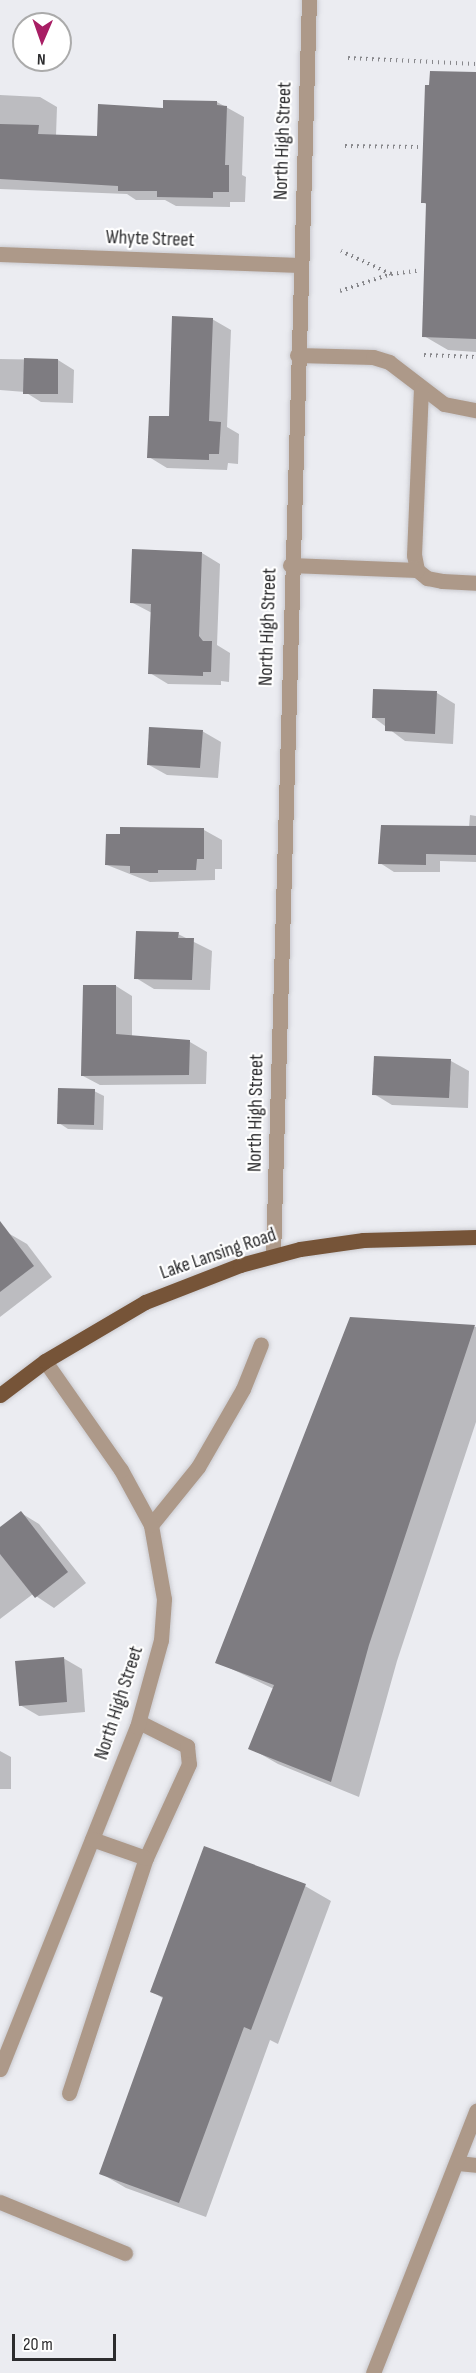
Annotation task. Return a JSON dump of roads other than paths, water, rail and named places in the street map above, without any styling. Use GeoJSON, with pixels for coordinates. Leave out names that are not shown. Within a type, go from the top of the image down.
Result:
{"type":"FeatureCollection","features":[{"type":"Feature","properties":{"kind":"main road","name":"Lake Lansing Road"},"geometry":{"type":"LineString","coordinates":[[0,1395],[45,1361],[145,1302],[223,1271],[273,1256],[372,1239],[476,1237]]}},
{"type":"Feature","properties":{"kind":"street","name":"North High Street"},"geometry":{"type":"LineString","coordinates":[[273,1256],[290,565],[309,0]]}},
{"type":"Feature","properties":{"kind":"street","name":"Whyte Street"},"geometry":{"type":"LineString","coordinates":[[0,254],[299,265]]}},
{"type":"Feature","properties":{"kind":"street"},"geometry":{"type":"LineString","coordinates":[[297,355],[373,357],[389,362],[444,405],[476,410]]}},
{"type":"Feature","properties":{"kind":"street"},"geometry":{"type":"LineString","coordinates":[[417,570],[414,555],[422,388]]}},
{"type":"Feature","properties":{"kind":"street"},"geometry":{"type":"LineString","coordinates":[[290,565],[417,570],[427,578],[476,583]]}},
{"type":"Feature","properties":{"kind":"street"},"geometry":{"type":"LineString","coordinates":[[151,1525],[198,1467],[243,1389],[261,1344]]}},
{"type":"Feature","properties":{"kind":"street","name":"North High Street"},"geometry":{"type":"LineString","coordinates":[[0,2069],[139,1722],[162,1640],[164,1599],[151,1525],[121,1470],[45,1361]]}},
{"type":"Feature","properties":{"kind":"street"},"geometry":{"type":"LineString","coordinates":[[69,2093],[146,1858],[189,1764],[187,1746],[139,1722]]}},
{"type":"Feature","properties":{"kind":"street"},"geometry":{"type":"LineString","coordinates":[[92,1839],[146,1858]]}},
{"type":"Feature","properties":{"kind":"street"},"geometry":{"type":"LineString","coordinates":[[373,2373],[458,2163],[476,2111]]}},
{"type":"Feature","properties":{"kind":"street"},"geometry":{"type":"LineString","coordinates":[[458,2163],[476,2165]]}},
{"type":"Feature","properties":{"kind":"street"},"geometry":{"type":"LineString","coordinates":[[0,2202],[125,2253]]}}]}
